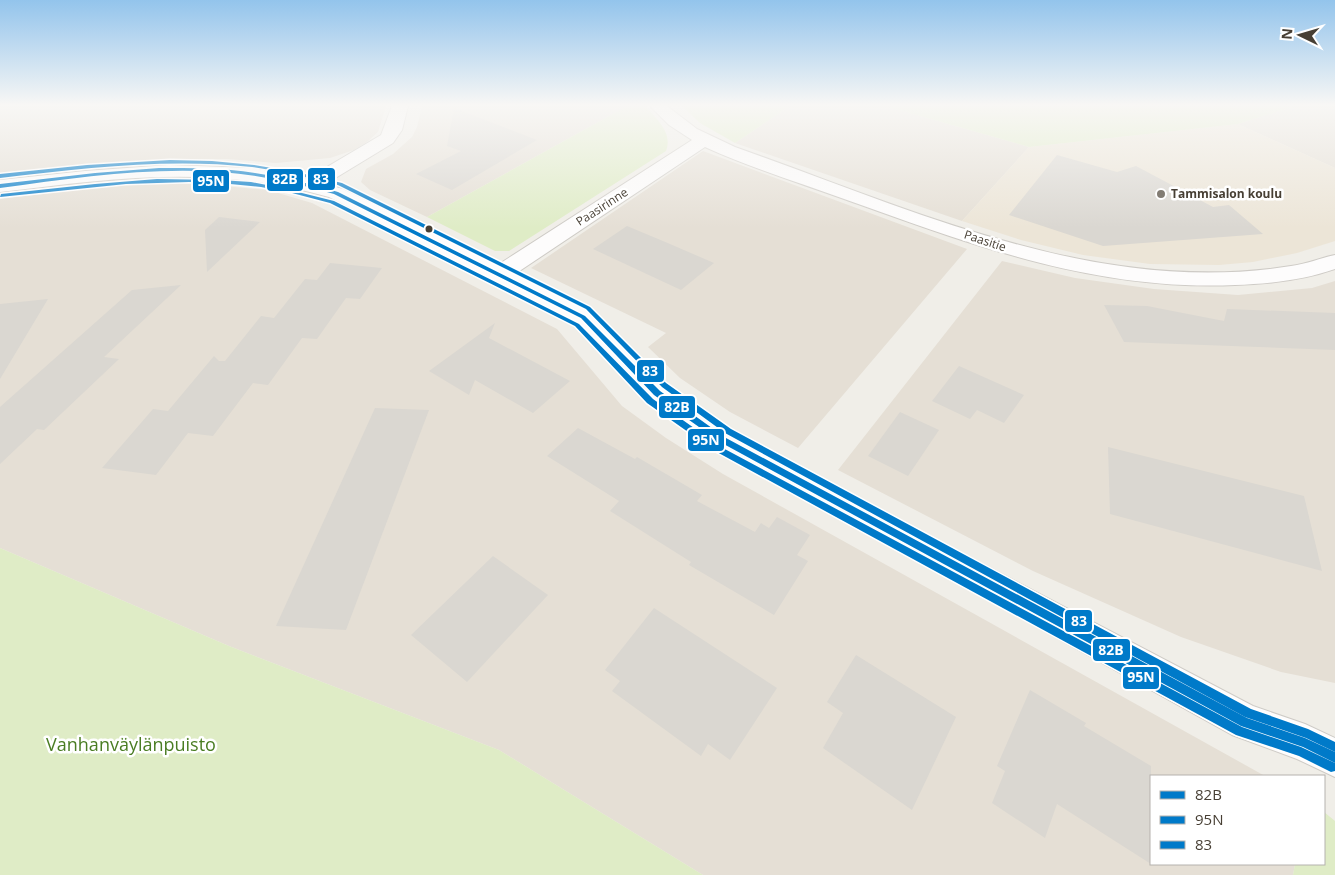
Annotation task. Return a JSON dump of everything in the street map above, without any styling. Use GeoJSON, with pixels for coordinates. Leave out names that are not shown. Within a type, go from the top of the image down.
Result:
{"type":"FeatureCollection","features":[{"type":"Feature","properties":{"kind":"street"},"geometry":{"type":"LineString","coordinates":[[312,184],[374,147]]}},
{"type":"Feature","properties":{"kind":"street","name":"Paasirinne"},"geometry":{"type":"LineString","coordinates":[[501,273],[694,147]]}},
{"type":"Feature","properties":{"kind":"street","name":"Paasitie"},"geometry":{"type":"LineString","coordinates":[[719,147],[953,231],[1024,254],[1056,262],[1124,273],[1203,279],[1266,276],[1310,270],[1335,262]]}},
{"type":"Feature","properties":{"kind":"street"},"geometry":{"type":"LineString","coordinates":[[0,186],[140,171],[185,169],[262,174],[312,184],[343,196],[501,273],[583,317],[657,393],[723,440],[1245,722],[1305,743],[1335,758]]}},
{"type":"Feature","properties":{"kind":"shaded area"},"geometry":{"type":"Polygon","coordinates":[[[0,147],[359,147],[330,158],[276,163],[227,159],[179,159],[0,176],[0,147]]]}},
{"type":"Feature","properties":{"kind":"shaded area"},"geometry":{"type":"Polygon","coordinates":[[[401,147],[553,147],[427,217],[370,190],[361,182],[366,169],[393,154],[401,147]]]}},
{"type":"Feature","properties":{"kind":"shaded area"},"geometry":{"type":"Polygon","coordinates":[[[746,147],[1029,147],[962,221],[746,147]]]}},
{"type":"Feature","properties":{"kind":"shaded area","name":"Tammisalon koulu"},"geometry":{"type":"Polygon","coordinates":[[[1029,147],[1288,147],[1335,168],[1335,241],[1297,253],[1253,262],[1219,265],[1150,264],[1083,255],[1021,240],[962,221],[1029,147]]]}},
{"type":"Feature","properties":{"kind":"shaded area"},"geometry":{"type":"Polygon","coordinates":[[[1288,147],[1335,147],[1335,168],[1288,147]]]}},
{"type":"Feature","properties":{"kind":"shaded area"},"geometry":{"type":"Polygon","coordinates":[[[703,151],[967,249],[798,448],[730,412],[680,378],[648,347],[666,333],[531,268],[703,151]]]}},
{"type":"Feature","properties":{"kind":"shaded area"},"geometry":{"type":"Polygon","coordinates":[[[180,182],[268,190],[312,203],[557,329],[622,406],[666,438],[723,474],[1263,775],[1150,775],[1150,865],[1295,865],[1293,875],[703,875],[499,750],[229,646],[0,548],[0,199],[135,183],[180,182]]]}},
{"type":"Feature","properties":{"kind":"shaded area"},"geometry":{"type":"Polygon","coordinates":[[[1002,261],[1075,278],[1154,289],[1238,295],[1312,288],[1335,281],[1335,683],[1281,672],[1181,637],[1033,571],[838,470],[1002,261]]]}},
{"type":"Feature","properties":{"kind":"green space"},"geometry":{"type":"Polygon","coordinates":[[[553,147],[667,147],[666,151],[509,251],[495,251],[427,217],[553,147]]]}},
{"type":"Feature","properties":{"kind":"green space","name":"Vanhanväylänpuisto"},"geometry":{"type":"Polygon","coordinates":[[[0,548],[229,646],[499,750],[703,875],[0,875],[0,548]]]}},
{"type":"Feature","properties":{"kind":"green space"},"geometry":{"type":"Polygon","coordinates":[[[1325,813],[1335,821],[1335,875],[1293,875],[1295,865],[1325,865],[1325,813]]]}},
{"type":"Feature","properties":{"kind":"building"},"geometry":{"type":"Polygon","coordinates":[[[449,147],[525,147],[452,190],[416,174],[461,151],[449,147]]]}},
{"type":"Feature","properties":{"kind":"building"},"geometry":{"type":"Polygon","coordinates":[[[1057,155],[1117,172],[1136,166],[1213,207],[1229,205],[1263,234],[1103,246],[1009,215],[1057,155]]]}},
{"type":"Feature","properties":{"kind":"building"},"geometry":{"type":"Polygon","coordinates":[[[219,217],[260,222],[207,272],[205,230],[219,217]]]}},
{"type":"Feature","properties":{"kind":"building"},"geometry":{"type":"Polygon","coordinates":[[[627,226],[714,263],[681,290],[593,249],[627,226]]]}},
{"type":"Feature","properties":{"kind":"building"},"geometry":{"type":"Polygon","coordinates":[[[330,263],[382,268],[360,299],[346,298],[317,339],[302,338],[268,385],[253,383],[213,436],[188,433],[156,475],[102,468],[153,409],[168,411],[214,356],[219,361],[225,361],[261,316],[274,318],[305,279],[317,280],[330,263]]]}},
{"type":"Feature","properties":{"kind":"building"},"geometry":{"type":"Polygon","coordinates":[[[181,285],[104,357],[119,359],[44,430],[37,429],[0,464],[0,407],[132,290],[181,285]]]}},
{"type":"Feature","properties":{"kind":"building"},"geometry":{"type":"Polygon","coordinates":[[[48,299],[0,379],[0,304],[48,299]]]}},
{"type":"Feature","properties":{"kind":"building"},"geometry":{"type":"Polygon","coordinates":[[[1104,305],[1147,306],[1224,321],[1227,309],[1335,313],[1335,350],[1124,342],[1104,305]]]}},
{"type":"Feature","properties":{"kind":"building"},"geometry":{"type":"Polygon","coordinates":[[[495,323],[489,338],[570,381],[533,413],[475,380],[469,395],[429,371],[495,323]]]}},
{"type":"Feature","properties":{"kind":"building"},"geometry":{"type":"Polygon","coordinates":[[[959,366],[1024,395],[1004,423],[977,410],[970,419],[932,401],[959,366]]]}},
{"type":"Feature","properties":{"kind":"building"},"geometry":{"type":"Polygon","coordinates":[[[375,408],[429,410],[346,630],[276,626],[375,408]]]}},
{"type":"Feature","properties":{"kind":"building"},"geometry":{"type":"Polygon","coordinates":[[[900,412],[939,430],[908,476],[868,456],[900,412]]]}},
{"type":"Feature","properties":{"kind":"building"},"geometry":{"type":"Polygon","coordinates":[[[578,428],[635,459],[637,457],[702,495],[697,501],[755,532],[761,523],[769,528],[777,517],[810,535],[797,555],[808,561],[774,615],[689,565],[691,562],[610,511],[619,501],[547,456],[578,428]]]}},
{"type":"Feature","properties":{"kind":"building"},"geometry":{"type":"Polygon","coordinates":[[[1108,447],[1304,496],[1322,571],[1110,514],[1108,447]]]}},
{"type":"Feature","properties":{"kind":"building"},"geometry":{"type":"Polygon","coordinates":[[[493,556],[548,595],[467,682],[411,635],[493,556]]]}},
{"type":"Feature","properties":{"kind":"building"},"geometry":{"type":"Polygon","coordinates":[[[654,608],[777,688],[730,760],[708,744],[701,756],[612,691],[620,681],[605,670],[654,608]]]}},
{"type":"Feature","properties":{"kind":"building"},"geometry":{"type":"Polygon","coordinates":[[[856,655],[956,717],[912,810],[823,748],[843,713],[827,702],[856,655]]]}},
{"type":"Feature","properties":{"kind":"building"},"geometry":{"type":"Polygon","coordinates":[[[1030,690],[1086,723],[1084,726],[1151,766],[1150,863],[1057,804],[1045,838],[992,803],[1005,771],[997,766],[1030,690]]]}},
{"type":"Feature","properties":{"kind":"transit line","name":"83"},"geometry":{"type":"LineString","coordinates":[[0,176],[129,163],[212,162],[296,173],[340,184],[588,308],[664,385],[728,431],[1249,713],[1308,734],[1335,747]]}},
{"type":"Feature","properties":{"kind":"transit line","name":"82B"},"geometry":{"type":"LineString","coordinates":[[0,186],[127,172],[191,169],[254,174],[336,193],[583,317],[657,393],[723,440],[1245,722],[1305,743],[1335,758]]}},
{"type":"Feature","properties":{"kind":"transit line","name":"95N"},"geometry":{"type":"LineString","coordinates":[[1,196],[126,182],[189,180],[261,185],[332,202],[577,325],[650,401],[718,449],[1240,731],[1301,752],[1331,767]]}},
{"type":"Feature","properties":{"kind":"place","name":"Tammisalon koulu"},"geometry":{"type":"Point","coordinates":[1161,194]}}]}
